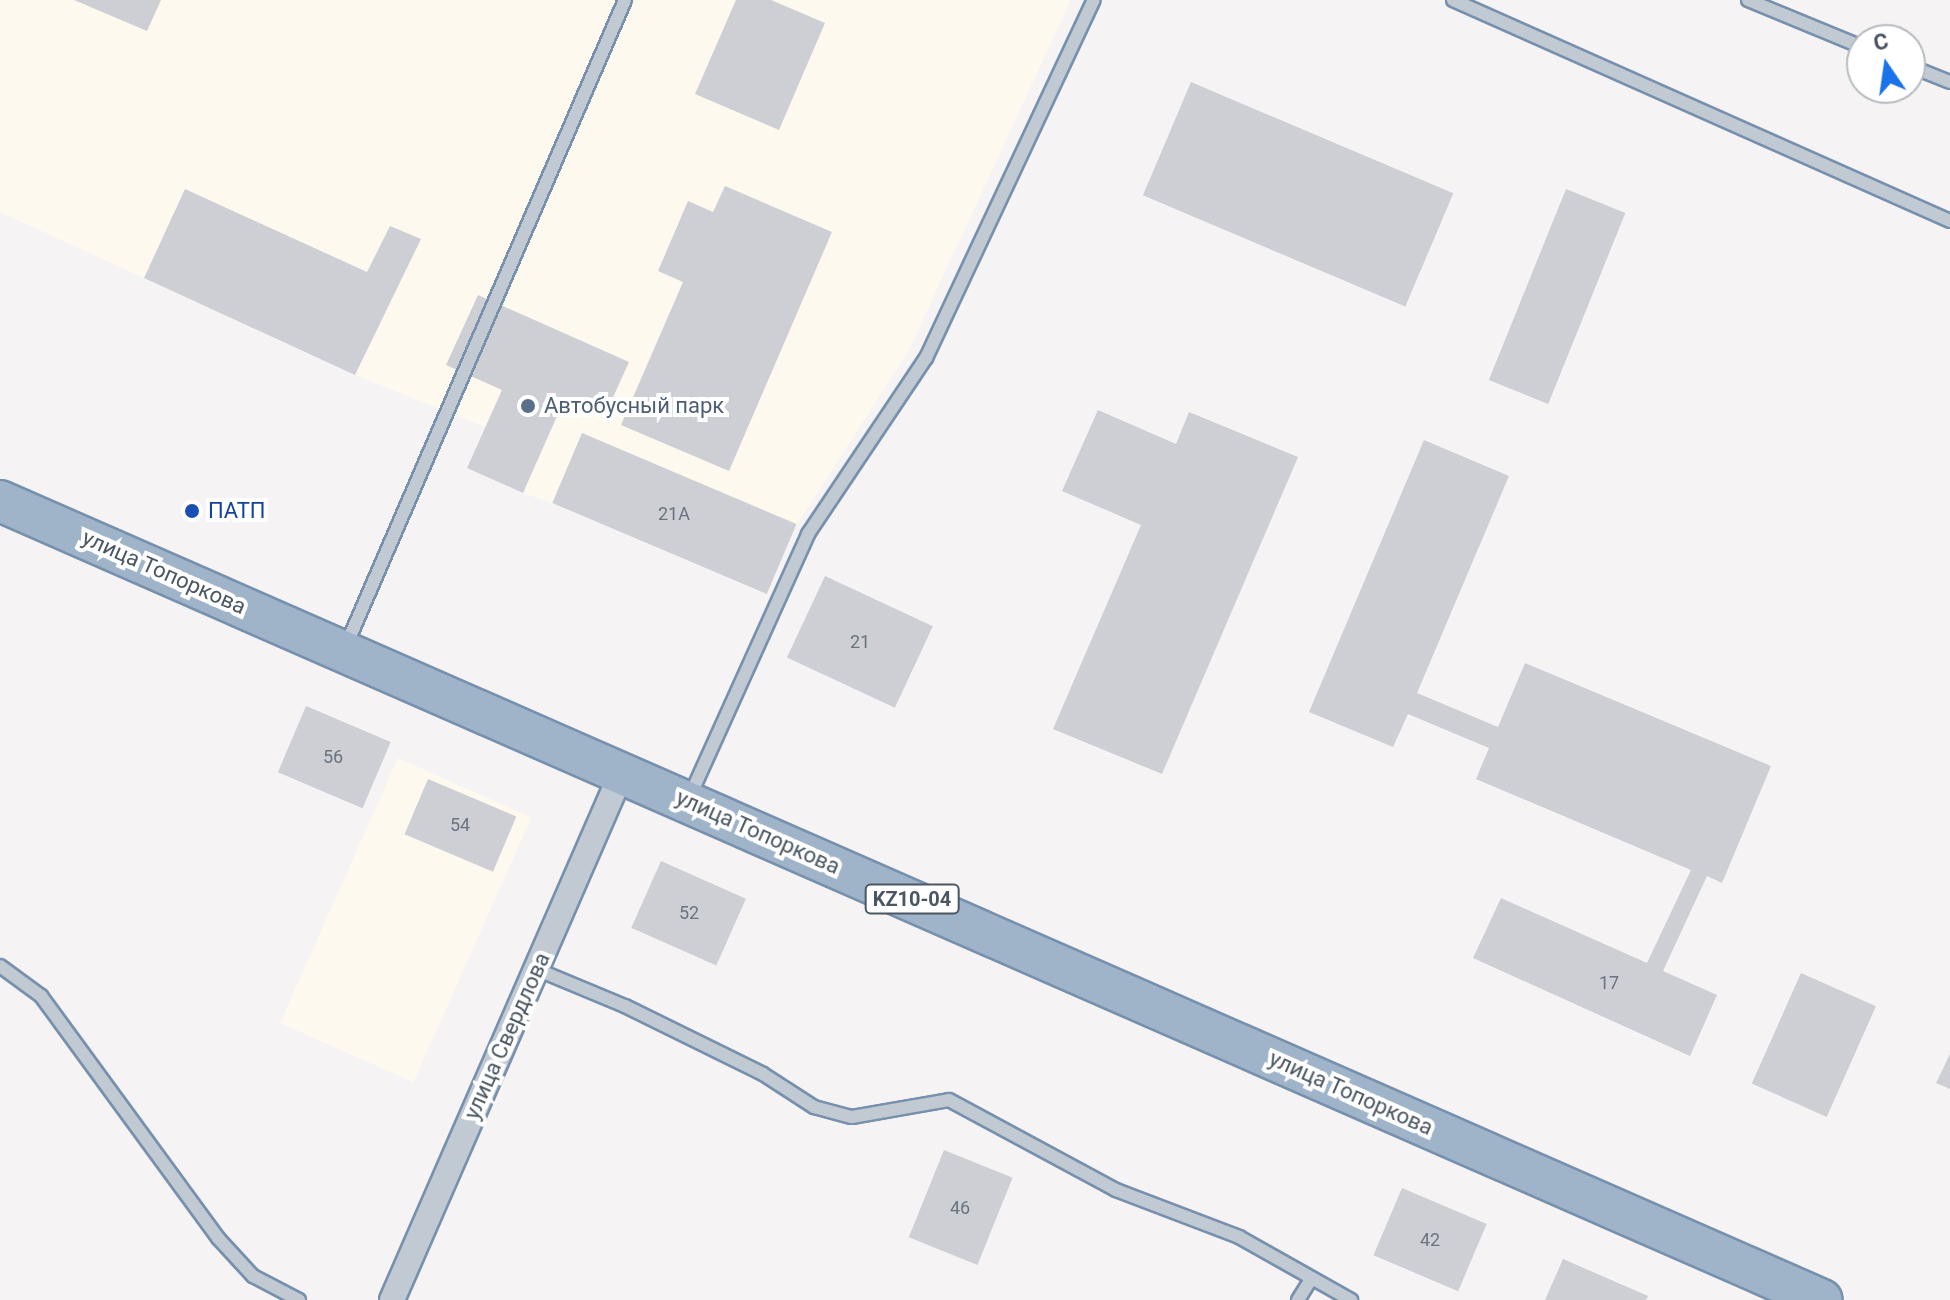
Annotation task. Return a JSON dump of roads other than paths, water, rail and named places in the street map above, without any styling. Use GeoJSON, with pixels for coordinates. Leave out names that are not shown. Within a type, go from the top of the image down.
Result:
{"type":"FeatureCollection","features":[{"type":"Feature","properties":{"kind":"highway","name":"улица Топоркова"},"geometry":{"type":"LineString","coordinates":[[0,501],[1822,1300]]}},
{"type":"Feature","properties":{"kind":"street","name":"улица Свердлова"},"geometry":{"type":"LineString","coordinates":[[392,1300],[622,772]]}},
{"type":"Feature","properties":{"kind":"lane"},"geometry":{"type":"LineString","coordinates":[[344,651],[625,0]]}},
{"type":"Feature","properties":{"kind":"lane"},"geometry":{"type":"LineString","coordinates":[[688,801],[808,534],[926,358],[1094,0]]}},
{"type":"Feature","properties":{"kind":"lane"},"geometry":{"type":"LineString","coordinates":[[1453,0],[1950,221]]}},
{"type":"Feature","properties":{"kind":"lane"},"geometry":{"type":"LineString","coordinates":[[1748,0],[1846,40]]}},
{"type":"Feature","properties":{"kind":"lane"},"geometry":{"type":"LineString","coordinates":[[1926,72],[1950,82]]}},
{"type":"Feature","properties":{"kind":"lane"},"geometry":{"type":"LineString","coordinates":[[0,966],[41,996],[218,1238],[253,1276],[299,1300]]}},
{"type":"Feature","properties":{"kind":"lane"},"geometry":{"type":"LineString","coordinates":[[536,969],[708,1047],[814,1107],[852,1117],[949,1100],[1116,1190],[1239,1237],[1310,1281],[1351,1300]]}},
{"type":"Feature","properties":{"kind":"lane"},"geometry":{"type":"LineString","coordinates":[[1298,1300],[1310,1281]]}},
{"type":"Feature","properties":{"kind":"place","name":"Автобусный парк"},"geometry":{"type":"Point","coordinates":[528,406]}},
{"type":"Feature","properties":{"kind":"place","name":"ПАТП"},"geometry":{"type":"Point","coordinates":[192,511]}}]}
